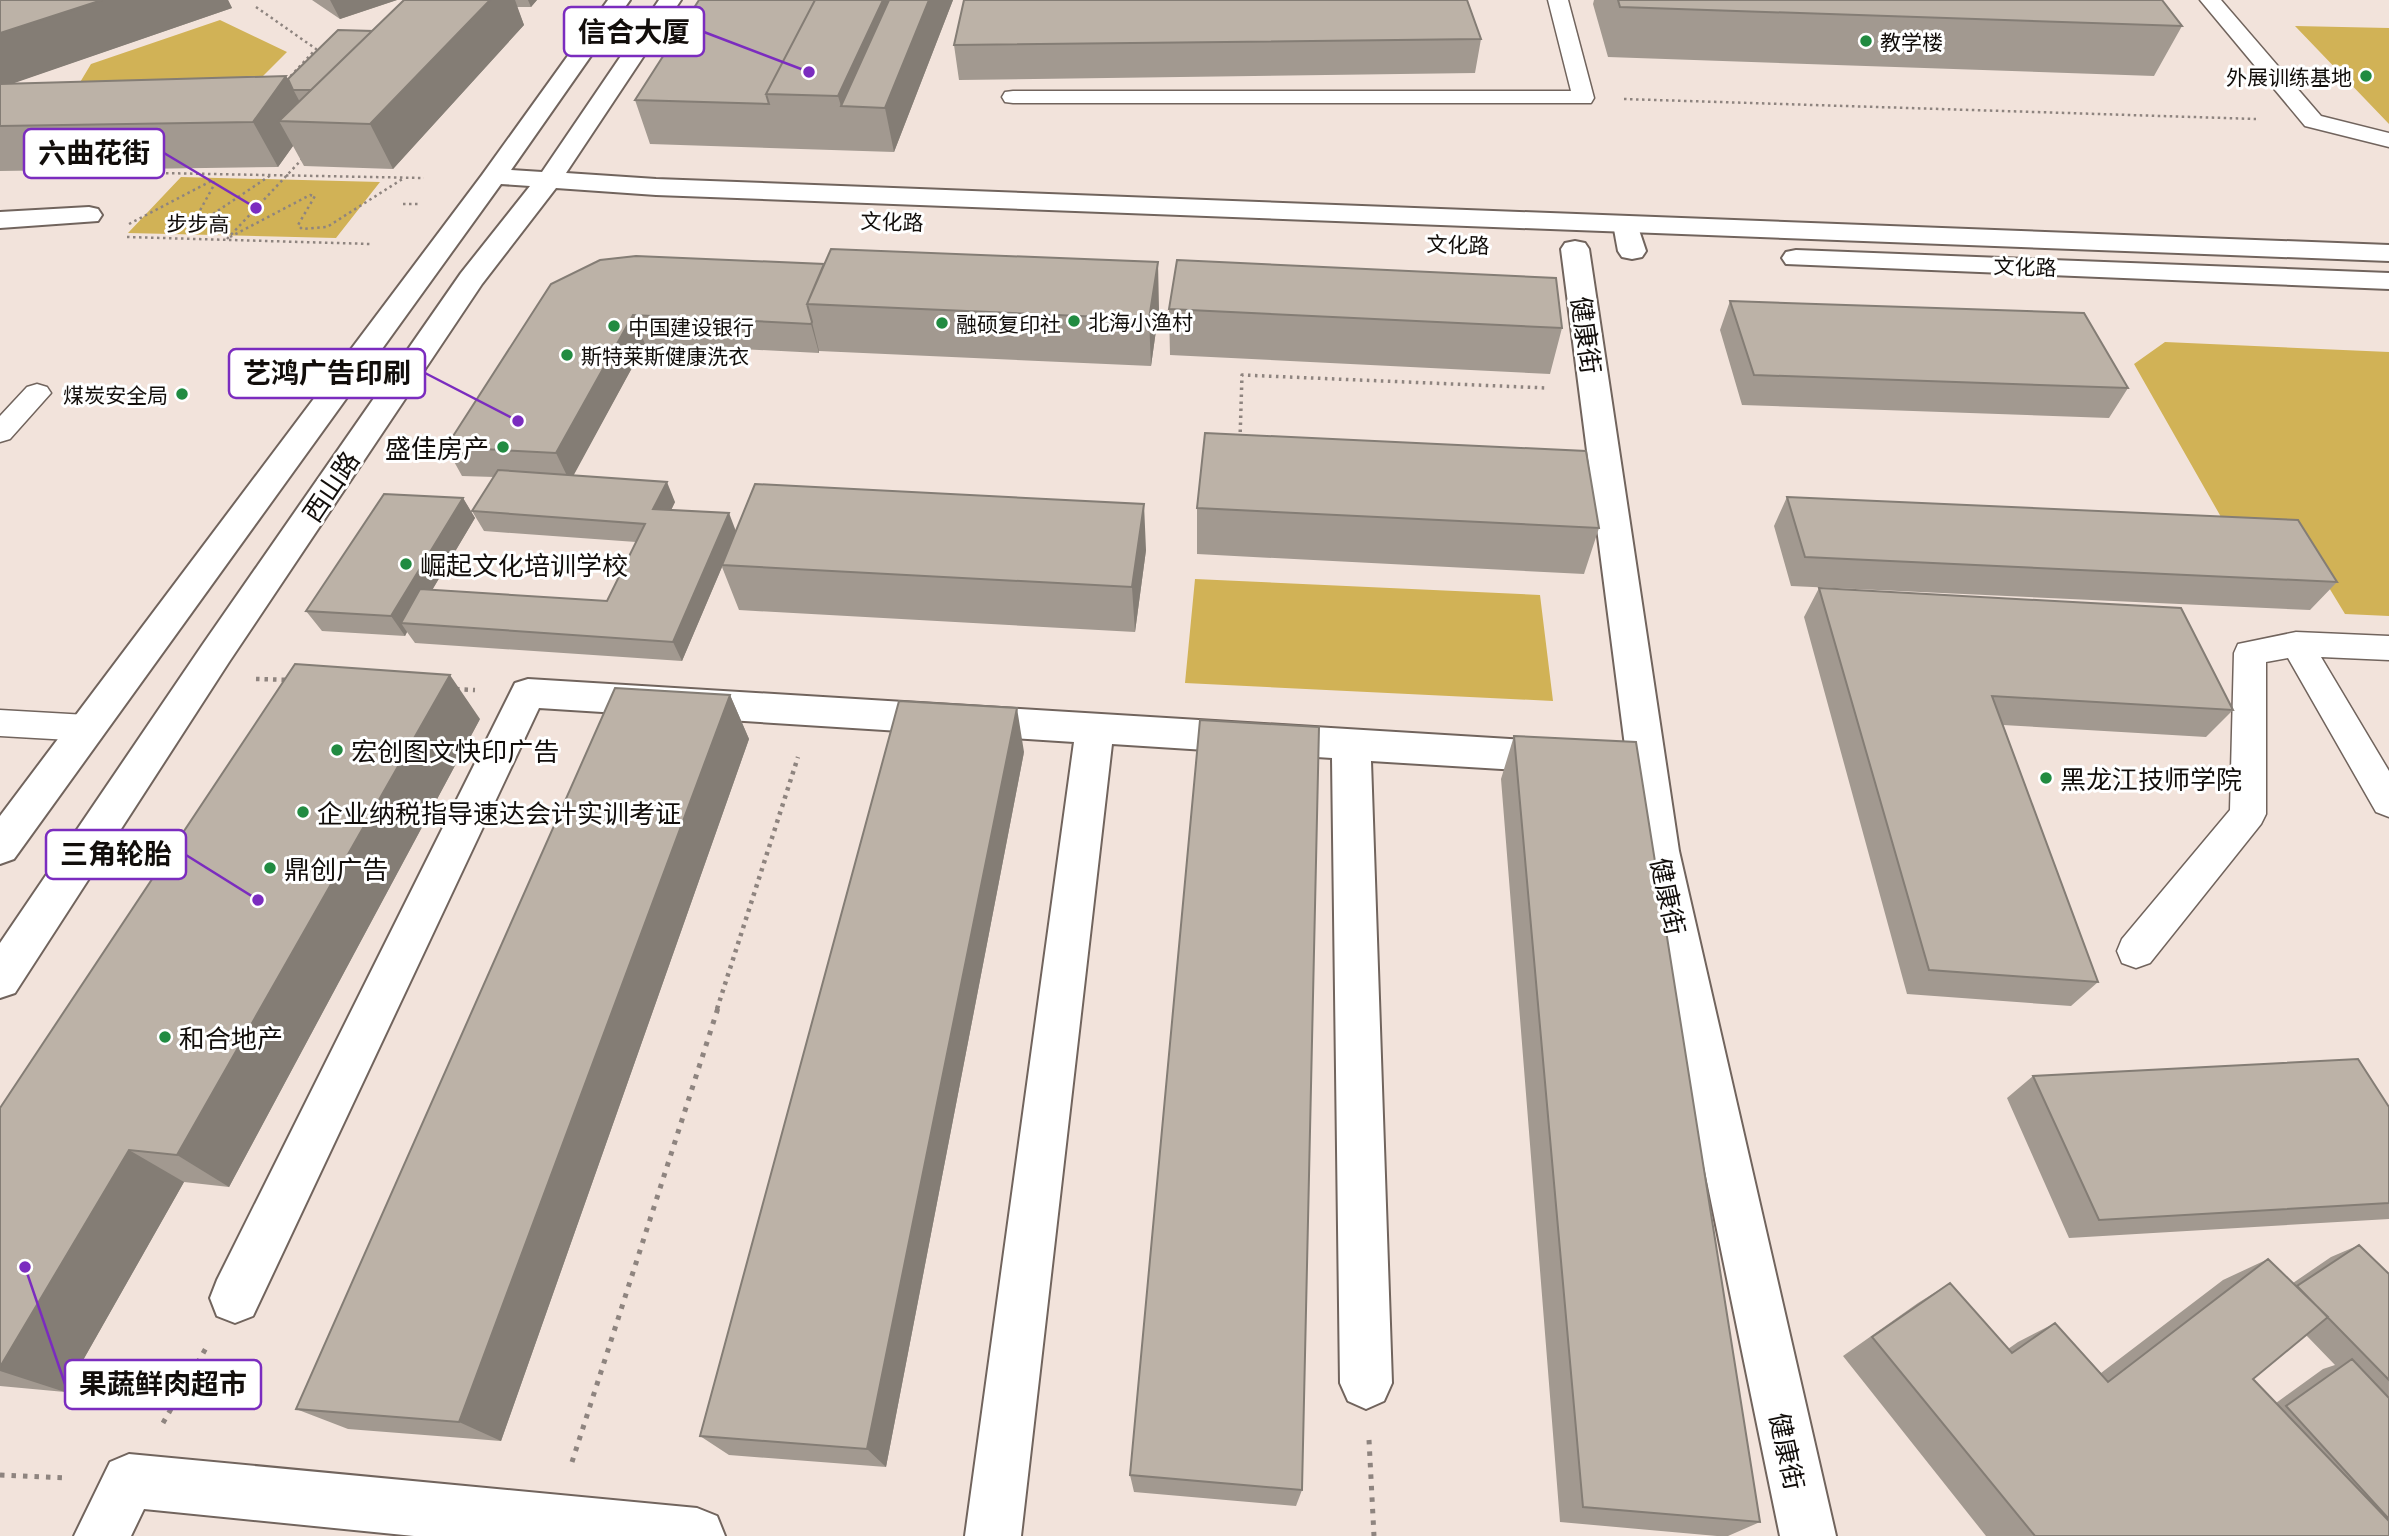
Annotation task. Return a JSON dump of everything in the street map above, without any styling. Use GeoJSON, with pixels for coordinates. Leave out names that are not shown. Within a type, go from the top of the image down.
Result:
{"type":"FeatureCollection","features":[{"type":"Feature","properties":{"kind":"main road","name":"西山路"},"geometry":{"type":"LineString","coordinates":[[0,847],[493,178],[619,0]]}},
{"type":"Feature","properties":{"kind":"main road","name":"西山路"},"geometry":{"type":"LineString","coordinates":[[0,979],[471,279],[544,198],[670,0]]}},
{"type":"Feature","properties":{"kind":"main road"},"geometry":{"type":"LineString","coordinates":[[493,178],[544,198]]}},
{"type":"Feature","properties":{"kind":"main road","name":"文化路"},"geometry":{"type":"LineString","coordinates":[[544,198],[1626,224],[2389,253]]}},
{"type":"Feature","properties":{"kind":"main road","name":"文化路"},"geometry":{"type":"LineString","coordinates":[[611,209],[960,224]]}},
{"type":"Feature","properties":{"kind":"main road"},"geometry":{"type":"LineString","coordinates":[[0,220],[89,215]]}},
{"type":"Feature","properties":{"kind":"main road","name":"健康街"},"geometry":{"type":"LineString","coordinates":[[1626,224],[1593,249],[1595,390],[1659,851],[1808,1536]]}},
{"type":"Feature","properties":{"kind":"main road"},"geometry":{"type":"LineString","coordinates":[[1593,249],[1660,252]]}},
{"type":"Feature","properties":{"kind":"main road","name":"文化路"},"geometry":{"type":"LineString","coordinates":[[1769,257],[2389,281]]}},
{"type":"Feature","properties":{"kind":"main road"},"geometry":{"type":"LineString","coordinates":[[235,1298],[528,693],[1647,763]]}},
{"type":"Feature","properties":{"kind":"main road"},"geometry":{"type":"LineString","coordinates":[[993,1536],[1095,728]]}},
{"type":"Feature","properties":{"kind":"main road"},"geometry":{"type":"LineString","coordinates":[[1351,744],[1366,1383]]}},
{"type":"Feature","properties":{"kind":"main road"},"geometry":{"type":"LineString","coordinates":[[102,1536],[129,1481],[697,1536]]}},
{"type":"Feature","properties":{"kind":"lane"},"geometry":{"type":"LineString","coordinates":[[1013,97],[1583,98],[1558,0]]}},
{"type":"Feature","properties":{"kind":"lane"},"geometry":{"type":"LineString","coordinates":[[2210,0],[2312,121],[2389,140]]}},
{"type":"Feature","properties":{"kind":"lane"},"geometry":{"type":"LineString","coordinates":[[0,433],[37,393]]}},
{"type":"Feature","properties":{"kind":"lane"},"geometry":{"type":"LineString","coordinates":[[2296,644],[2389,802]]}},
{"type":"Feature","properties":{"kind":"lane"},"geometry":{"type":"LineString","coordinates":[[2136,951],[2248,814],[2250,653],[2296,644],[2389,648]]}},
{"type":"Feature","properties":{"kind":"lane"},"geometry":{"type":"LineString","coordinates":[[0,723],[87,728]]}},
{"type":"Feature","properties":{"kind":"path"},"geometry":{"type":"LineString","coordinates":[[256,7],[316,49],[278,89]]}},
{"type":"Feature","properties":{"kind":"path"},"geometry":{"type":"LineString","coordinates":[[1657,99],[2312,121]]}},
{"type":"Feature","properties":{"kind":"path"},"geometry":{"type":"LineString","coordinates":[[227,239],[313,147]]}},
{"type":"Feature","properties":{"kind":"path"},"geometry":{"type":"LineString","coordinates":[[159,173],[424,178]]}},
{"type":"Feature","properties":{"kind":"path"},"geometry":{"type":"LineString","coordinates":[[129,225],[214,180],[214,185],[198,214],[197,219],[204,220],[271,175]]}},
{"type":"Feature","properties":{"kind":"path"},"geometry":{"type":"LineString","coordinates":[[227,239],[310,195],[315,196],[298,225],[302,229],[327,226],[404,178]]}},
{"type":"Feature","properties":{"kind":"path","name":"步步高"},"geometry":{"type":"LineString","coordinates":[[120,237],[371,244]]}},
{"type":"Feature","properties":{"kind":"path"},"geometry":{"type":"LineString","coordinates":[[1240,442],[1242,375],[1595,390]]}},
{"type":"Feature","properties":{"kind":"path"},"geometry":{"type":"LineString","coordinates":[[446,688],[528,693]]}},
{"type":"Feature","properties":{"kind":"path"},"geometry":{"type":"LineString","coordinates":[[552,1522],[813,710]]}},
{"type":"Feature","properties":{"kind":"path"},"geometry":{"type":"LineString","coordinates":[[129,1481],[235,1298]]}},
{"type":"Feature","properties":{"kind":"path"},"geometry":{"type":"LineString","coordinates":[[1366,1383],[1374,1536]]}},
{"type":"Feature","properties":{"kind":"shaded area"},"geometry":{"type":"Polygon","coordinates":[[[220,20],[287,52],[236,103],[67,104],[91,64],[220,20]]]}},
{"type":"Feature","properties":{"kind":"shaded area","name":"外展训练基地"},"geometry":{"type":"Polygon","coordinates":[[[2295,26],[2389,28],[2389,124],[2295,26]]]}},
{"type":"Feature","properties":{"kind":"shaded area"},"geometry":{"type":"Polygon","coordinates":[[[181,177],[380,182],[336,238],[128,233],[181,177]]]}},
{"type":"Feature","properties":{"kind":"shaded area"},"geometry":{"type":"Polygon","coordinates":[[[2165,342],[2389,352],[2389,616],[2345,614],[2292,527],[2225,524],[2134,364],[2165,342]]]}},
{"type":"Feature","properties":{"kind":"shaded area"},"geometry":{"type":"Polygon","coordinates":[[[1195,579],[1540,595],[1553,701],[1185,683],[1195,579]]]}},
{"type":"Feature","properties":{"kind":"building"},"geometry":{"type":"Polygon","coordinates":[[[0,0],[102,0],[0,33],[0,0]]]}},
{"type":"Feature","properties":{"kind":"building"},"geometry":{"type":"Polygon","coordinates":[[[404,0],[490,0],[370,124],[279,121],[404,0]]]}},
{"type":"Feature","properties":{"kind":"building"},"geometry":{"type":"Polygon","coordinates":[[[699,0],[815,0],[766,94],[769,104],[635,100],[699,0]]]}},
{"type":"Feature","properties":{"kind":"building"},"geometry":{"type":"Polygon","coordinates":[[[815,0],[883,0],[838,96],[766,94],[815,0]]]}},
{"type":"Feature","properties":{"kind":"building"},"geometry":{"type":"Polygon","coordinates":[[[889,0],[929,0],[885,108],[841,106],[889,0]]]}},
{"type":"Feature","properties":{"kind":"building"},"geometry":{"type":"Polygon","coordinates":[[[964,0],[1467,0],[1481,39],[954,45],[964,0]]]}},
{"type":"Feature","properties":{"kind":"building"},"geometry":{"type":"Polygon","coordinates":[[[1618,0],[2162,0],[2182,26],[1620,7],[1618,0]]]}},
{"type":"Feature","properties":{"kind":"building"},"geometry":{"type":"Polygon","coordinates":[[[338,30],[372,31],[311,90],[293,90],[288,79],[338,30]]]}},
{"type":"Feature","properties":{"kind":"building"},"geometry":{"type":"Polygon","coordinates":[[[286,76],[253,122],[0,126],[0,84],[286,76]]]}},
{"type":"Feature","properties":{"kind":"building"},"geometry":{"type":"Polygon","coordinates":[[[831,249],[1158,262],[1149,319],[807,304],[831,249]]]}},
{"type":"Feature","properties":{"kind":"building"},"geometry":{"type":"Polygon","coordinates":[[[636,256],[824,264],[807,304],[811,324],[633,315],[556,453],[446,447],[551,284],[600,260],[636,256]]]}},
{"type":"Feature","properties":{"kind":"building"},"geometry":{"type":"Polygon","coordinates":[[[1177,260],[1556,278],[1562,328],[1169,309],[1177,260]]]}},
{"type":"Feature","properties":{"kind":"building"},"geometry":{"type":"Polygon","coordinates":[[[1730,301],[2084,313],[2128,388],[1754,375],[1730,301]]]}},
{"type":"Feature","properties":{"kind":"building"},"geometry":{"type":"Polygon","coordinates":[[[1205,433],[1586,451],[1599,528],[1197,508],[1205,433]]]}},
{"type":"Feature","properties":{"kind":"building"},"geometry":{"type":"Polygon","coordinates":[[[498,470],[667,482],[653,509],[729,513],[673,642],[401,623],[420,589],[607,601],[645,524],[472,511],[498,470]]]}},
{"type":"Feature","properties":{"kind":"building"},"geometry":{"type":"Polygon","coordinates":[[[755,484],[1144,504],[1132,587],[722,565],[755,484]]]}},
{"type":"Feature","properties":{"kind":"building"},"geometry":{"type":"Polygon","coordinates":[[[384,494],[463,498],[391,616],[306,611],[384,494]]]}},
{"type":"Feature","properties":{"kind":"building"},"geometry":{"type":"Polygon","coordinates":[[[1787,497],[2298,520],[2337,582],[1805,557],[1787,497]]]}},
{"type":"Feature","properties":{"kind":"building"},"geometry":{"type":"Polygon","coordinates":[[[1819,588],[2181,608],[2233,710],[1992,696],[2098,982],[1929,970],[1819,588]]]}},
{"type":"Feature","properties":{"kind":"building"},"geometry":{"type":"Polygon","coordinates":[[[295,664],[450,675],[177,1155],[129,1150],[0,1367],[0,1108],[295,664]]]}},
{"type":"Feature","properties":{"kind":"building"},"geometry":{"type":"Polygon","coordinates":[[[615,688],[730,695],[459,1422],[296,1409],[615,688]]]}},
{"type":"Feature","properties":{"kind":"building"},"geometry":{"type":"Polygon","coordinates":[[[899,701],[1017,708],[867,1449],[700,1436],[899,701]]]}},
{"type":"Feature","properties":{"kind":"building"},"geometry":{"type":"Polygon","coordinates":[[[1200,720],[1319,727],[1302,1490],[1130,1475],[1200,720]]]}},
{"type":"Feature","properties":{"kind":"building"},"geometry":{"type":"Polygon","coordinates":[[[1514,736],[1636,742],[1760,1522],[1583,1507],[1514,736]]]}},
{"type":"Feature","properties":{"kind":"building"},"geometry":{"type":"Polygon","coordinates":[[[2358,1059],[2389,1107],[2389,1203],[2099,1220],[2033,1076],[2358,1059]]]}},
{"type":"Feature","properties":{"kind":"building"},"geometry":{"type":"Polygon","coordinates":[[[2359,1245],[2389,1274],[2389,1380],[2297,1286],[2359,1245]]]}},
{"type":"Feature","properties":{"kind":"building"},"geometry":{"type":"Polygon","coordinates":[[[2268,1259],[2328,1317],[2253,1379],[2389,1521],[2389,1536],[2035,1536],[1872,1337],[1950,1283],[2012,1353],[2055,1323],[2108,1382],[2268,1259]]]}},
{"type":"Feature","properties":{"kind":"building"},"geometry":{"type":"Polygon","coordinates":[[[2352,1359],[2389,1398],[2389,1519],[2286,1406],[2352,1359]]]}},
{"type":"Feature","properties":{"kind":"place","name":"教学楼"},"geometry":{"type":"Point","coordinates":[1866,41]}},
{"type":"Feature","properties":{"kind":"place","name":"信合大厦"},"geometry":{"type":"Point","coordinates":[809,72]}},
{"type":"Feature","properties":{"kind":"place","name":"外展训练基地"},"geometry":{"type":"Point","coordinates":[2366,76]}},
{"type":"Feature","properties":{"kind":"place","name":"六曲花街"},"geometry":{"type":"Point","coordinates":[256,208]}},
{"type":"Feature","properties":{"kind":"place","name":"北海小渔村"},"geometry":{"type":"Point","coordinates":[1074,321]}},
{"type":"Feature","properties":{"kind":"place","name":"融硕复印社"},"geometry":{"type":"Point","coordinates":[942,323]}},
{"type":"Feature","properties":{"kind":"place","name":"中国建设银行"},"geometry":{"type":"Point","coordinates":[614,326]}},
{"type":"Feature","properties":{"kind":"place","name":"斯特莱斯健康洗衣"},"geometry":{"type":"Point","coordinates":[567,355]}},
{"type":"Feature","properties":{"kind":"place","name":"煤炭安全局"},"geometry":{"type":"Point","coordinates":[182,394]}},
{"type":"Feature","properties":{"kind":"place","name":"艺鸿广告印刷"},"geometry":{"type":"Point","coordinates":[518,421]}},
{"type":"Feature","properties":{"kind":"place","name":"盛佳房产"},"geometry":{"type":"Point","coordinates":[503,447]}},
{"type":"Feature","properties":{"kind":"place","name":"崛起文化培训学校"},"geometry":{"type":"Point","coordinates":[406,564]}},
{"type":"Feature","properties":{"kind":"place","name":"宏创图文快印广告"},"geometry":{"type":"Point","coordinates":[337,750]}},
{"type":"Feature","properties":{"kind":"place","name":"黑龙江技师学院"},"geometry":{"type":"Point","coordinates":[2046,778]}},
{"type":"Feature","properties":{"kind":"place","name":"企业纳税指导速达会计实训考证"},"geometry":{"type":"Point","coordinates":[303,812]}},
{"type":"Feature","properties":{"kind":"place","name":"鼎创广告"},"geometry":{"type":"Point","coordinates":[270,868]}},
{"type":"Feature","properties":{"kind":"place","name":"三角轮胎"},"geometry":{"type":"Point","coordinates":[258,900]}},
{"type":"Feature","properties":{"kind":"place","name":"和合地产"},"geometry":{"type":"Point","coordinates":[165,1037]}},
{"type":"Feature","properties":{"kind":"place","name":"果蔬鲜肉超市"},"geometry":{"type":"Point","coordinates":[25,1267]}}]}
